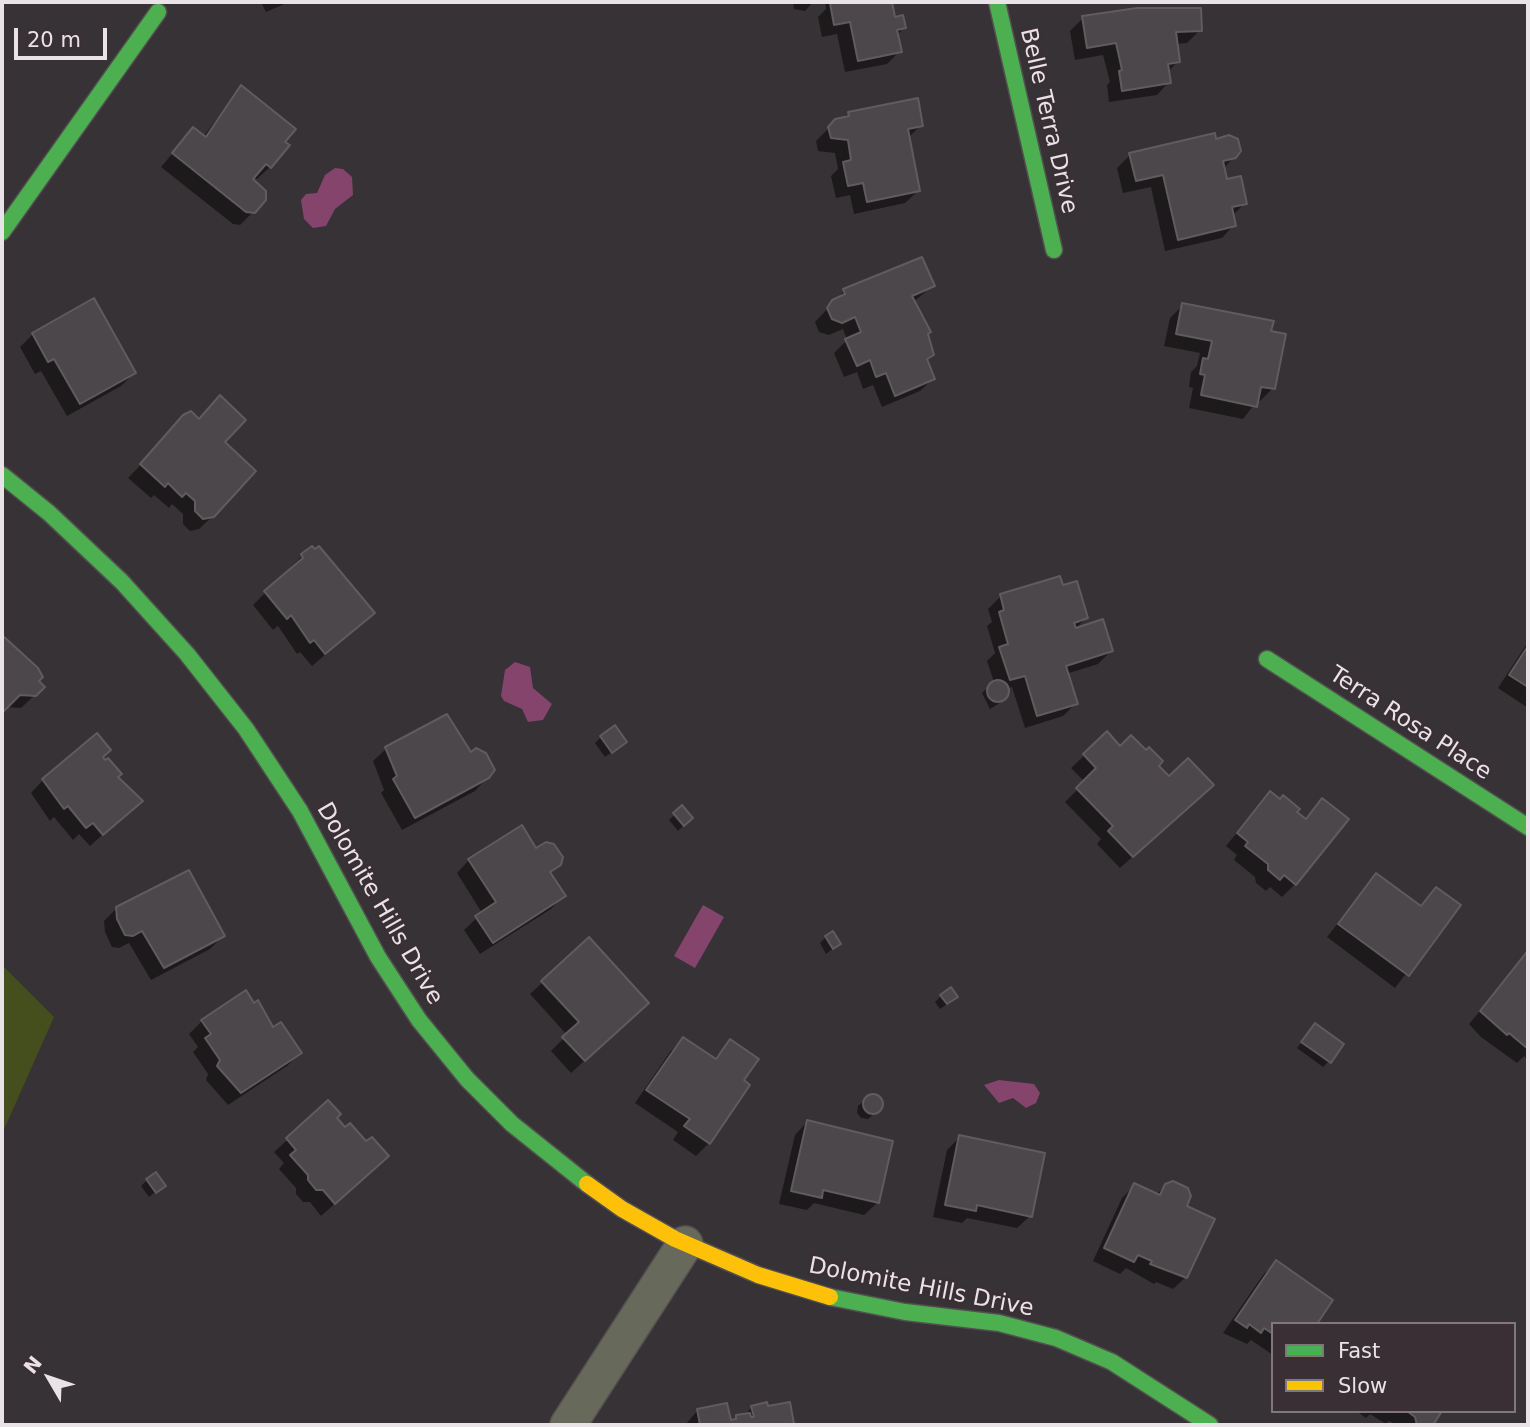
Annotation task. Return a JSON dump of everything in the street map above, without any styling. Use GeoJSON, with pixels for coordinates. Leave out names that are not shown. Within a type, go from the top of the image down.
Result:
{"type":"FeatureCollection","features":[{"type":"Feature","properties":{"kind":"street","name":"Belle Terra Drive"},"geometry":{"type":"LineString","coordinates":[[997,2],[1054,250]]}},
{"type":"Feature","properties":{"kind":"street"},"geometry":{"type":"LineString","coordinates":[[2,232],[158,12]]}},
{"type":"Feature","properties":{"kind":"street","name":"Dolomite Hills Drive"},"geometry":{"type":"LineString","coordinates":[[2,475],[49,513],[122,582],[187,654],[237,719],[300,811],[378,957],[419,1020],[467,1079],[512,1124],[559,1165],[622,1209],[685,1244],[758,1275],[830,1297],[905,1312],[999,1323],[1056,1338],[1112,1362],[1210,1425]]}},
{"type":"Feature","properties":{"kind":"street","name":"Terra Rosa Place"},"geometry":{"type":"LineString","coordinates":[[1267,659],[1528,827]]}},
{"type":"Feature","properties":{"kind":"street"},"geometry":{"type":"LineString","coordinates":[[568,1425],[685,1244]]}},
{"type":"Feature","properties":{"kind":"green space"},"geometry":{"type":"Polygon","coordinates":[[[2,965],[54,1017],[2,1134],[2,965]]]}},
{"type":"Feature","properties":{"kind":"shaded area"},"geometry":{"type":"Polygon","coordinates":[[[335,168],[343,169],[352,177],[353,195],[335,209],[326,226],[313,228],[304,219],[301,200],[306,194],[317,193],[325,175],[335,168]]]}},
{"type":"Feature","properties":{"kind":"shaded area"},"geometry":{"type":"Polygon","coordinates":[[[515,662],[530,667],[533,688],[552,704],[543,720],[528,722],[522,709],[504,701],[501,696],[505,670],[515,662]]]}},
{"type":"Feature","properties":{"kind":"shaded area"},"geometry":{"type":"Polygon","coordinates":[[[703,905],[724,917],[695,968],[674,956],[703,905]]]}},
{"type":"Feature","properties":{"kind":"shaded area"},"geometry":{"type":"Polygon","coordinates":[[[999,1080],[1034,1084],[1040,1093],[1036,1103],[1026,1108],[1013,1098],[999,1103],[984,1085],[999,1080]]]}},
{"type":"Feature","properties":{"kind":"building"},"geometry":{"type":"Polygon","coordinates":[[[892,2],[895,17],[903,15],[906,28],[897,30],[902,52],[858,61],[850,22],[834,25],[830,3],[892,2]]]}},
{"type":"Feature","properties":{"kind":"building"},"geometry":{"type":"Polygon","coordinates":[[[1137,8],[1201,8],[1202,31],[1176,32],[1180,62],[1168,64],[1171,83],[1122,91],[1119,71],[1122,70],[1116,43],[1087,48],[1082,16],[1137,8]]]}},
{"type":"Feature","properties":{"kind":"building"},"geometry":{"type":"Polygon","coordinates":[[[241,85],[296,129],[285,142],[290,145],[271,168],[266,164],[253,179],[266,191],[266,200],[255,213],[246,212],[172,153],[193,127],[206,137],[241,85]]]}},
{"type":"Feature","properties":{"kind":"building"},"geometry":{"type":"Polygon","coordinates":[[[918,98],[923,126],[908,129],[920,191],[867,202],[863,183],[848,186],[843,162],[851,160],[848,140],[831,138],[828,127],[835,119],[849,116],[848,112],[918,98]]]}},
{"type":"Feature","properties":{"kind":"building"},"geometry":{"type":"Polygon","coordinates":[[[1215,133],[1216,139],[1229,135],[1238,139],[1241,151],[1236,158],[1223,161],[1227,179],[1241,176],[1247,204],[1232,207],[1236,226],[1178,240],[1163,175],[1136,181],[1129,153],[1215,133]]]}},
{"type":"Feature","properties":{"kind":"building"},"geometry":{"type":"Polygon","coordinates":[[[922,257],[935,286],[912,296],[931,332],[928,334],[934,355],[927,359],[935,379],[895,396],[886,373],[876,377],[870,360],[857,366],[845,339],[861,332],[855,317],[842,323],[832,319],[827,308],[832,300],[845,294],[843,289],[922,257]]]}},
{"type":"Feature","properties":{"kind":"building"},"geometry":{"type":"Polygon","coordinates":[[[94,298],[136,373],[80,404],[54,359],[48,362],[32,333],[94,298]]]}},
{"type":"Feature","properties":{"kind":"building"},"geometry":{"type":"Polygon","coordinates":[[[1182,303],[1274,321],[1271,331],[1286,334],[1275,389],[1261,387],[1257,407],[1201,395],[1205,375],[1200,374],[1203,358],[1208,359],[1212,341],[1176,334],[1182,303]]]}},
{"type":"Feature","properties":{"kind":"building"},"geometry":{"type":"Polygon","coordinates":[[[220,395],[246,420],[225,442],[256,471],[214,517],[203,519],[195,511],[195,501],[186,493],[182,497],[168,483],[165,487],[140,464],[183,415],[191,411],[199,419],[220,395]]]}},
{"type":"Feature","properties":{"kind":"building"},"geometry":{"type":"Polygon","coordinates":[[[312,546],[315,549],[319,546],[375,613],[325,654],[314,640],[310,643],[291,615],[287,619],[264,591],[303,558],[301,554],[312,546]]]}},
{"type":"Feature","properties":{"kind":"building"},"geometry":{"type":"Polygon","coordinates":[[[1060,576],[1063,585],[1077,581],[1088,618],[1074,623],[1076,628],[1103,619],[1113,651],[1066,666],[1078,704],[1037,716],[1025,676],[1010,680],[999,647],[1008,644],[999,612],[1004,610],[1000,594],[1060,576]]]}},
{"type":"Feature","properties":{"kind":"building"},"geometry":{"type":"Polygon","coordinates":[[[2,635],[38,668],[43,677],[39,681],[45,687],[36,696],[20,695],[2,713],[2,635]]]}},
{"type":"Feature","properties":{"kind":"building"},"geometry":{"type":"Polygon","coordinates":[[[1528,646],[1528,687],[1509,675],[1528,646]]]}},
{"type":"Feature","properties":{"kind":"building"},"geometry":{"type":"Polygon","coordinates":[[[998,680],[1006,683],[1009,691],[1006,699],[998,702],[990,699],[987,691],[990,683],[998,680]]]}},
{"type":"Feature","properties":{"kind":"building"},"geometry":{"type":"Polygon","coordinates":[[[447,714],[471,752],[476,748],[486,753],[495,770],[489,778],[415,818],[393,779],[397,776],[385,747],[447,714]]]}},
{"type":"Feature","properties":{"kind":"building"},"geometry":{"type":"Polygon","coordinates":[[[615,725],[627,742],[612,753],[600,736],[615,725]]]}},
{"type":"Feature","properties":{"kind":"building"},"geometry":{"type":"Polygon","coordinates":[[[1107,731],[1120,746],[1131,735],[1146,750],[1149,747],[1163,761],[1159,766],[1169,776],[1188,758],[1214,785],[1133,857],[1108,831],[1113,826],[1076,788],[1096,768],[1083,754],[1107,731]]]}},
{"type":"Feature","properties":{"kind":"building"},"geometry":{"type":"Polygon","coordinates":[[[97,733],[111,750],[103,757],[105,760],[108,758],[122,774],[118,777],[143,801],[103,835],[93,823],[86,828],[68,806],[64,809],[42,779],[97,733]]]}},
{"type":"Feature","properties":{"kind":"building"},"geometry":{"type":"Polygon","coordinates":[[[1270,791],[1280,799],[1283,795],[1300,809],[1297,812],[1306,819],[1322,798],[1349,819],[1296,885],[1284,875],[1280,880],[1268,870],[1268,864],[1245,846],[1248,842],[1237,833],[1270,791]]]}},
{"type":"Feature","properties":{"kind":"building"},"geometry":{"type":"Polygon","coordinates":[[[682,805],[693,818],[684,826],[673,813],[682,805]]]}},
{"type":"Feature","properties":{"kind":"building"},"geometry":{"type":"Polygon","coordinates":[[[522,825],[536,848],[546,842],[554,844],[563,857],[561,865],[550,872],[566,896],[493,943],[475,916],[496,902],[468,859],[522,825]]]}},
{"type":"Feature","properties":{"kind":"building"},"geometry":{"type":"Polygon","coordinates":[[[189,870],[225,936],[164,968],[142,931],[133,936],[125,935],[117,919],[116,907],[189,870]]]}},
{"type":"Feature","properties":{"kind":"building"},"geometry":{"type":"Polygon","coordinates":[[[1376,873],[1421,906],[1436,887],[1461,905],[1409,976],[1338,924],[1376,873]]]}},
{"type":"Feature","properties":{"kind":"building"},"geometry":{"type":"Polygon","coordinates":[[[833,931],[841,944],[833,949],[825,936],[833,931]]]}},
{"type":"Feature","properties":{"kind":"building"},"geometry":{"type":"Polygon","coordinates":[[[589,937],[649,1003],[585,1061],[562,1037],[579,1022],[541,981],[589,937]]]}},
{"type":"Feature","properties":{"kind":"building"},"geometry":{"type":"Polygon","coordinates":[[[1526,953],[1528,955],[1528,1049],[1480,1011],[1526,953]]]}},
{"type":"Feature","properties":{"kind":"building"},"geometry":{"type":"Polygon","coordinates":[[[951,987],[958,997],[947,1004],[940,995],[951,987]]]}},
{"type":"Feature","properties":{"kind":"building"},"geometry":{"type":"Polygon","coordinates":[[[246,990],[254,1003],[258,1000],[273,1027],[281,1022],[302,1053],[241,1093],[217,1066],[220,1060],[205,1038],[211,1034],[201,1020],[246,990]]]}},
{"type":"Feature","properties":{"kind":"building"},"geometry":{"type":"Polygon","coordinates":[[[1315,1023],[1344,1044],[1331,1063],[1301,1042],[1315,1023]]]}},
{"type":"Feature","properties":{"kind":"building"},"geometry":{"type":"Polygon","coordinates":[[[683,1037],[716,1059],[730,1039],[759,1059],[744,1080],[750,1085],[710,1144],[684,1126],[690,1119],[646,1090],[683,1037]]]}},
{"type":"Feature","properties":{"kind":"building"},"geometry":{"type":"Polygon","coordinates":[[[873,1094],[880,1097],[883,1104],[880,1111],[873,1114],[866,1111],[863,1104],[866,1097],[873,1094]]]}},
{"type":"Feature","properties":{"kind":"building"},"geometry":{"type":"Polygon","coordinates":[[[328,1100],[341,1114],[337,1118],[345,1127],[350,1123],[366,1141],[372,1137],[389,1156],[335,1204],[323,1190],[316,1190],[308,1180],[308,1175],[290,1155],[296,1150],[286,1138],[328,1100]]]}},
{"type":"Feature","properties":{"kind":"building"},"geometry":{"type":"Polygon","coordinates":[[[807,1120],[893,1141],[879,1203],[823,1190],[822,1198],[791,1191],[807,1120]]]}},
{"type":"Feature","properties":{"kind":"building"},"geometry":{"type":"Polygon","coordinates":[[[959,1135],[1045,1153],[1032,1217],[977,1205],[976,1211],[945,1205],[959,1135]]]}},
{"type":"Feature","properties":{"kind":"building"},"geometry":{"type":"Polygon","coordinates":[[[156,1172],[166,1186],[156,1193],[146,1179],[156,1172]]]}},
{"type":"Feature","properties":{"kind":"building"},"geometry":{"type":"Polygon","coordinates":[[[1173,1181],[1188,1188],[1191,1196],[1187,1206],[1215,1219],[1187,1278],[1150,1264],[1152,1261],[1138,1255],[1134,1262],[1104,1248],[1134,1183],[1160,1195],[1165,1184],[1173,1181]]]}},
{"type":"Feature","properties":{"kind":"building"},"geometry":{"type":"Polygon","coordinates":[[[1276,1260],[1333,1300],[1318,1322],[1271,1322],[1271,1333],[1264,1328],[1261,1333],[1249,1324],[1247,1328],[1235,1320],[1276,1260]]]}},
{"type":"Feature","properties":{"kind":"building"},"geometry":{"type":"Polygon","coordinates":[[[767,1402],[768,1406],[790,1402],[794,1424],[800,1425],[700,1425],[697,1409],[727,1403],[731,1420],[736,1419],[736,1415],[750,1413],[751,1417],[754,1417],[751,1406],[767,1402]]]}},
{"type":"Feature","properties":{"kind":"building"},"geometry":{"type":"Polygon","coordinates":[[[1410,1413],[1441,1413],[1433,1425],[1417,1425],[1415,1417],[1410,1413]]]}},
{"type":"Feature","properties":{"kind":"traffic: fast"},"geometry":{"type":"LineString","coordinates":[[997,2],[1054,250]]}},
{"type":"Feature","properties":{"kind":"traffic: fast"},"geometry":{"type":"LineString","coordinates":[[2,232],[158,12]]}},
{"type":"Feature","properties":{"kind":"traffic: fast"},"geometry":{"type":"LineString","coordinates":[[2,475],[49,513],[122,582],[187,654],[246,729],[300,811],[378,957],[419,1020],[467,1079],[512,1124],[587,1184]]}},
{"type":"Feature","properties":{"kind":"traffic: fast"},"geometry":{"type":"LineString","coordinates":[[1267,659],[1528,827]]}},
{"type":"Feature","properties":{"kind":"traffic: fast"},"geometry":{"type":"LineString","coordinates":[[830,1297],[905,1312],[999,1323],[1056,1338],[1112,1362],[1210,1425]]}},
{"type":"Feature","properties":{"kind":"traffic: slow"},"geometry":{"type":"LineString","coordinates":[[587,1184],[622,1209],[675,1239],[758,1275],[830,1297]]}}]}
